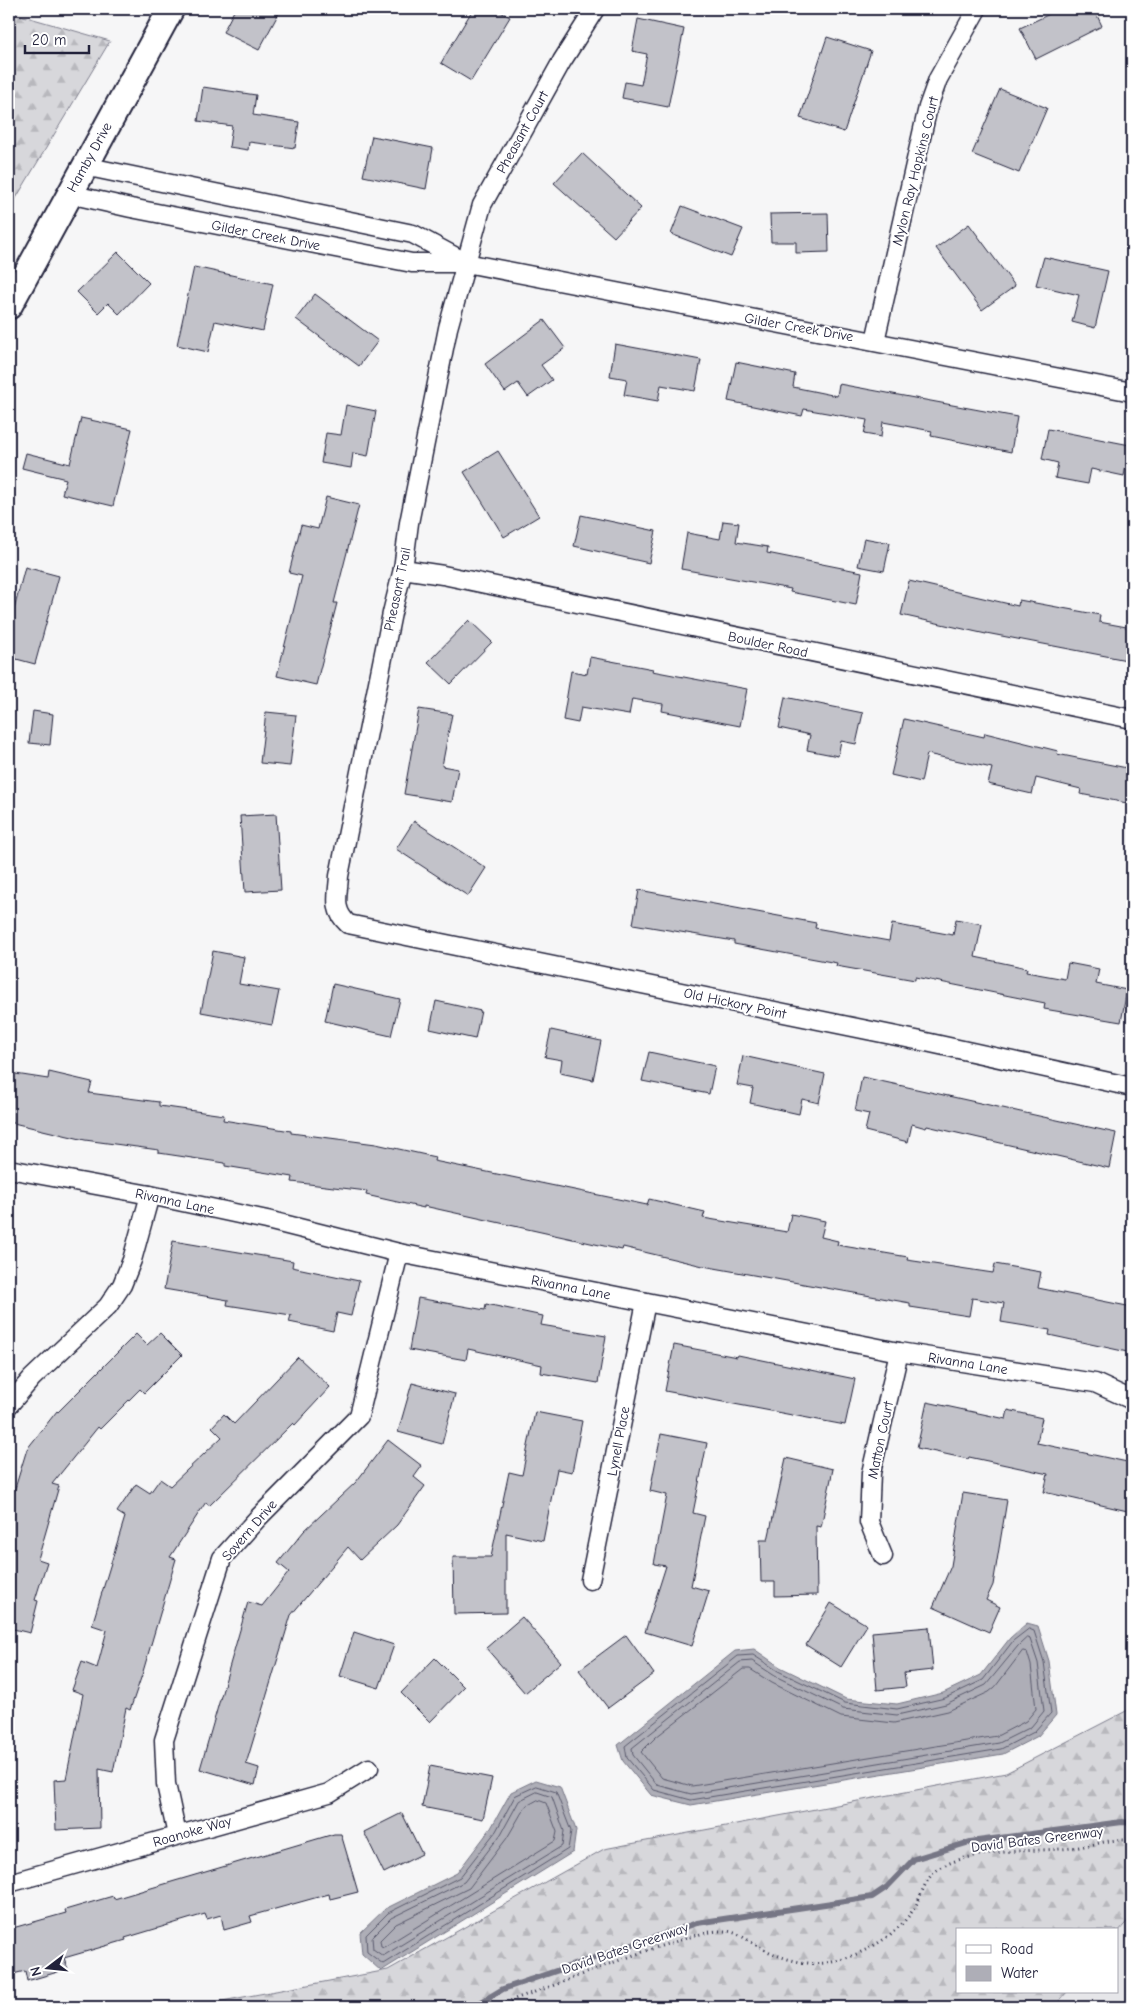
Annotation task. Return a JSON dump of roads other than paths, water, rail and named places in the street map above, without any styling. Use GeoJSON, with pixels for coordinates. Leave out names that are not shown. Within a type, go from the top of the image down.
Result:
{"type":"FeatureCollection","features":[{"type":"Feature","properties":{"kind":"street","name":"Hamby Drive"},"geometry":{"type":"LineString","coordinates":[[9,306],[68,194],[170,9]]}},
{"type":"Feature","properties":{"kind":"street","name":"Pheasant Court"},"geometry":{"type":"LineString","coordinates":[[466,263],[482,205],[562,61],[595,9]]}},
{"type":"Feature","properties":{"kind":"street","name":"Mylon Ray Hopkins Court"},"geometry":{"type":"LineString","coordinates":[[875,341],[928,107],[938,79],[977,9]]}},
{"type":"Feature","properties":{"kind":"street","name":"Gilder Creek Drive"},"geometry":{"type":"LineString","coordinates":[[84,166],[413,234],[466,263]]}},
{"type":"Feature","properties":{"kind":"street","name":"Gilder Creek Drive"},"geometry":{"type":"LineString","coordinates":[[68,194],[412,263],[466,263],[1132,392]]}},
{"type":"Feature","properties":{"kind":"street","name":"Pheasant Trail"},"geometry":{"type":"LineString","coordinates":[[339,916],[337,908],[339,876],[392,613],[403,570],[409,523],[448,328],[466,263]]}},
{"type":"Feature","properties":{"kind":"street","name":"Boulder Road"},"geometry":{"type":"LineString","coordinates":[[403,570],[443,575],[1132,719]]}},
{"type":"Feature","properties":{"kind":"street","name":"Old Hickory Point"},"geometry":{"type":"LineString","coordinates":[[339,916],[348,924],[916,1040],[1132,1087]]}},
{"type":"Feature","properties":{"kind":"street","name":"Rivanna Lane"},"geometry":{"type":"LineString","coordinates":[[9,1169],[150,1195],[267,1220],[399,1253],[899,1352],[1094,1383],[1132,1400]]}},
{"type":"Feature","properties":{"kind":"street"},"geometry":{"type":"LineString","coordinates":[[9,1405],[32,1378],[108,1306],[122,1285],[132,1260],[150,1195]]}},
{"type":"Feature","properties":{"kind":"street","name":"Sovern Drive"},"geometry":{"type":"LineString","coordinates":[[177,1835],[166,1784],[164,1740],[222,1558],[257,1519],[359,1416],[399,1253]]}},
{"type":"Feature","properties":{"kind":"street","name":"Lynell Place"},"geometry":{"type":"LineString","coordinates":[[590,1580],[646,1302]]}},
{"type":"Feature","properties":{"kind":"street","name":"Matton Court"},"geometry":{"type":"LineString","coordinates":[[883,1556],[869,1522],[871,1473],[899,1352]]}},
{"type":"Feature","properties":{"kind":"street","name":"Roanoke Way"},"geometry":{"type":"LineString","coordinates":[[9,1883],[329,1793],[369,1768]]}},
{"type":"Feature","properties":{"kind":"water"},"geometry":{"type":"Polygon","coordinates":[[[1027,1623],[1038,1626],[1049,1661],[1056,1715],[1038,1736],[1003,1754],[691,1805],[651,1795],[623,1761],[618,1745],[735,1651],[754,1649],[780,1667],[846,1699],[897,1704],[943,1693],[981,1675],[1010,1638],[1027,1623]]]}},
{"type":"Feature","properties":{"kind":"water"},"geometry":{"type":"Polygon","coordinates":[[[536,1780],[560,1787],[576,1830],[573,1852],[381,1971],[362,1954],[360,1933],[385,1909],[457,1873],[491,1828],[511,1792],[536,1780]]]}},
{"type":"Feature","properties":{"kind":"waterway"},"geometry":{"type":"LineString","coordinates":[[473,2007],[503,1989],[697,1923],[872,1897],[887,1887],[914,1859],[970,1842],[1122,1822],[1132,1823]]}}]}
